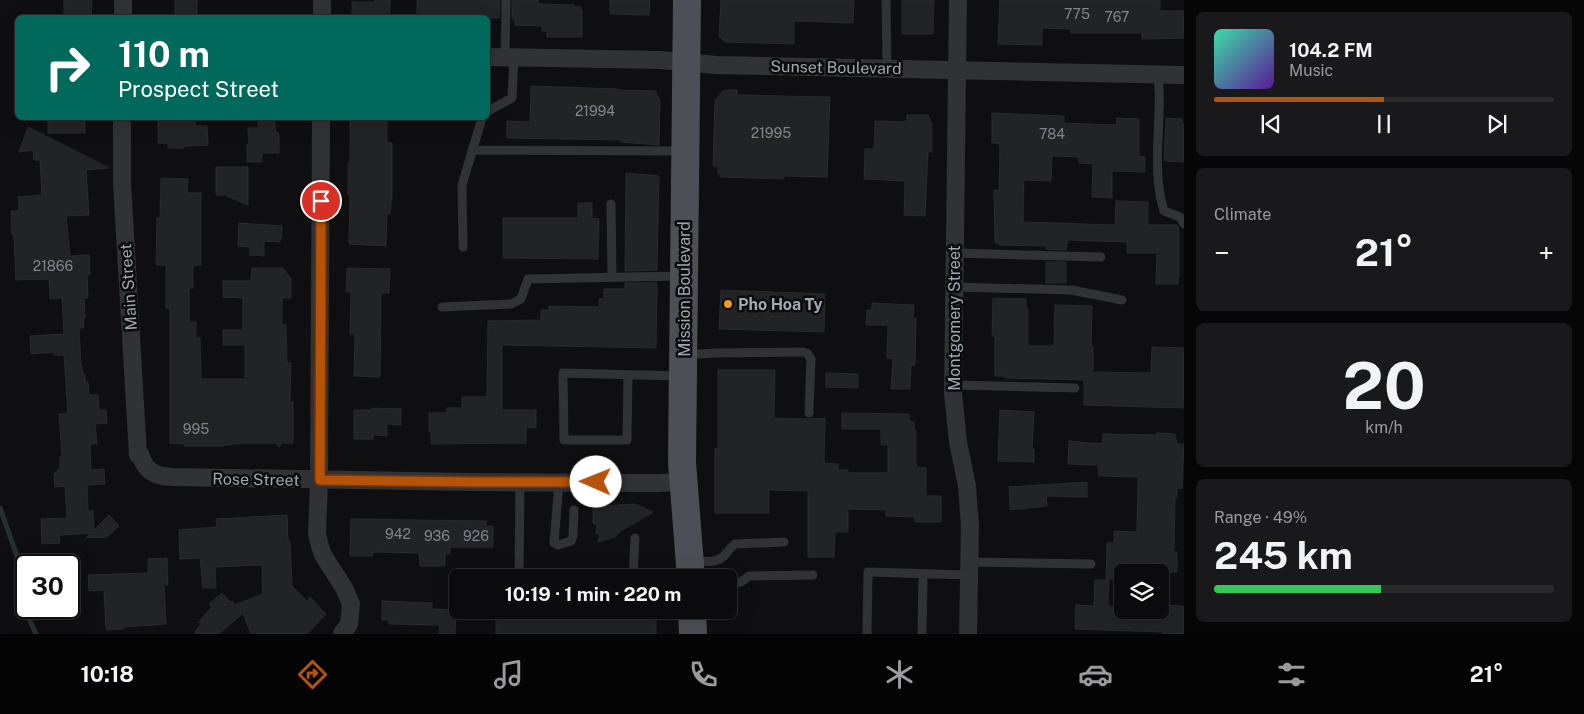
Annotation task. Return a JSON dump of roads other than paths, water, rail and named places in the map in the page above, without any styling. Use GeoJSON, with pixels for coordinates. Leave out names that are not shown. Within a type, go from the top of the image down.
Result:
{"type":"FeatureCollection","features":[{"type":"Feature","properties":{"kind":"main road","name":"Mission Boulevard"},"geometry":{"type":"LineString","coordinates":[[687,0],[683,482],[690,569]]}},
{"type":"Feature","properties":{"kind":"main road"},"geometry":{"type":"LineString","coordinates":[[692,619],[693,634]]}},
{"type":"Feature","properties":{"kind":"street"},"geometry":{"type":"LineString","coordinates":[[122,15],[123,0]]}},
{"type":"Feature","properties":{"kind":"street"},"geometry":{"type":"LineString","coordinates":[[322,0],[322,15]]}},
{"type":"Feature","properties":{"kind":"street","name":"Montgomery Street"},"geometry":{"type":"LineString","coordinates":[[958,0],[953,385],[958,442],[967,486],[970,526],[968,634]]}},
{"type":"Feature","properties":{"kind":"street","name":"Sunset Boulevard"},"geometry":{"type":"LineString","coordinates":[[490,57],[660,60],[717,65],[1184,75]]}},
{"type":"Feature","properties":{"kind":"street","name":"Main Street"},"geometry":{"type":"LineString","coordinates":[[122,120],[122,183],[138,455],[140,454]]}},
{"type":"Feature","properties":{"kind":"street"},"geometry":{"type":"LineString","coordinates":[[321,120],[320,480],[317,534],[323,555],[344,588],[351,604],[349,624],[342,634]]}},
{"type":"Feature","properties":{"kind":"street","name":"Rose Street"},"geometry":{"type":"LineString","coordinates":[[140,454],[146,468],[152,473],[163,477],[520,482],[683,482]]}},
{"type":"Feature","properties":{"kind":"lane"},"geometry":{"type":"LineString","coordinates":[[490,110],[512,98],[506,0]]}},
{"type":"Feature","properties":{"kind":"lane"},"geometry":{"type":"LineString","coordinates":[[886,0],[887,68]]}},
{"type":"Feature","properties":{"kind":"lane"},"geometry":{"type":"LineString","coordinates":[[1158,74],[1160,111],[1157,146],[1159,195],[1164,211],[1180,218],[1184,224]]}},
{"type":"Feature","properties":{"kind":"lane"},"geometry":{"type":"LineString","coordinates":[[463,246],[462,185],[481,120]]}},
{"type":"Feature","properties":{"kind":"lane"},"geometry":{"type":"LineString","coordinates":[[472,150],[686,151]]}},
{"type":"Feature","properties":{"kind":"lane"},"geometry":{"type":"LineString","coordinates":[[611,204],[612,277]]}},
{"type":"Feature","properties":{"kind":"lane"},"geometry":{"type":"LineString","coordinates":[[955,252],[1101,257]]}},
{"type":"Feature","properties":{"kind":"lane"},"geometry":{"type":"LineString","coordinates":[[442,307],[511,304],[521,298],[528,279],[684,276]]}},
{"type":"Feature","properties":{"kind":"lane"},"geometry":{"type":"LineString","coordinates":[[954,287],[1071,290],[1122,300]]}},
{"type":"Feature","properties":{"kind":"lane"},"geometry":{"type":"LineString","coordinates":[[628,374],[627,440],[564,440],[563,373],[628,374],[684,366],[714,353],[803,352],[808,354],[811,359],[809,413]]}},
{"type":"Feature","properties":{"kind":"lane"},"geometry":{"type":"LineString","coordinates":[[953,385],[1075,388]]}},
{"type":"Feature","properties":{"kind":"lane"},"geometry":{"type":"LineString","coordinates":[[519,569],[520,482]]}},
{"type":"Feature","properties":{"kind":"lane"},"geometry":{"type":"LineString","coordinates":[[560,482],[554,543],[558,545],[571,541],[573,536],[574,510]]}},
{"type":"Feature","properties":{"kind":"lane"},"geometry":{"type":"LineString","coordinates":[[633,569],[635,538]]}},
{"type":"Feature","properties":{"kind":"lane"},"geometry":{"type":"LineString","coordinates":[[690,569],[717,561],[735,544],[784,542]]}},
{"type":"Feature","properties":{"kind":"lane"},"geometry":{"type":"LineString","coordinates":[[867,634],[868,572],[923,574],[969,568],[1091,564]]}},
{"type":"Feature","properties":{"kind":"lane"},"geometry":{"type":"LineString","coordinates":[[922,634],[923,574]]}},
{"type":"Feature","properties":{"kind":"lane"},"geometry":{"type":"LineString","coordinates":[[737,583],[749,576],[813,575]]}},
{"type":"Feature","properties":{"kind":"waterway"},"geometry":{"type":"LineString","coordinates":[[0,508],[17,556],[26,612],[36,634]]}},
{"type":"Feature","properties":{"kind":"place","name":"Pho Hoa Ty"},"geometry":{"type":"Point","coordinates":[728,304]}}]}
